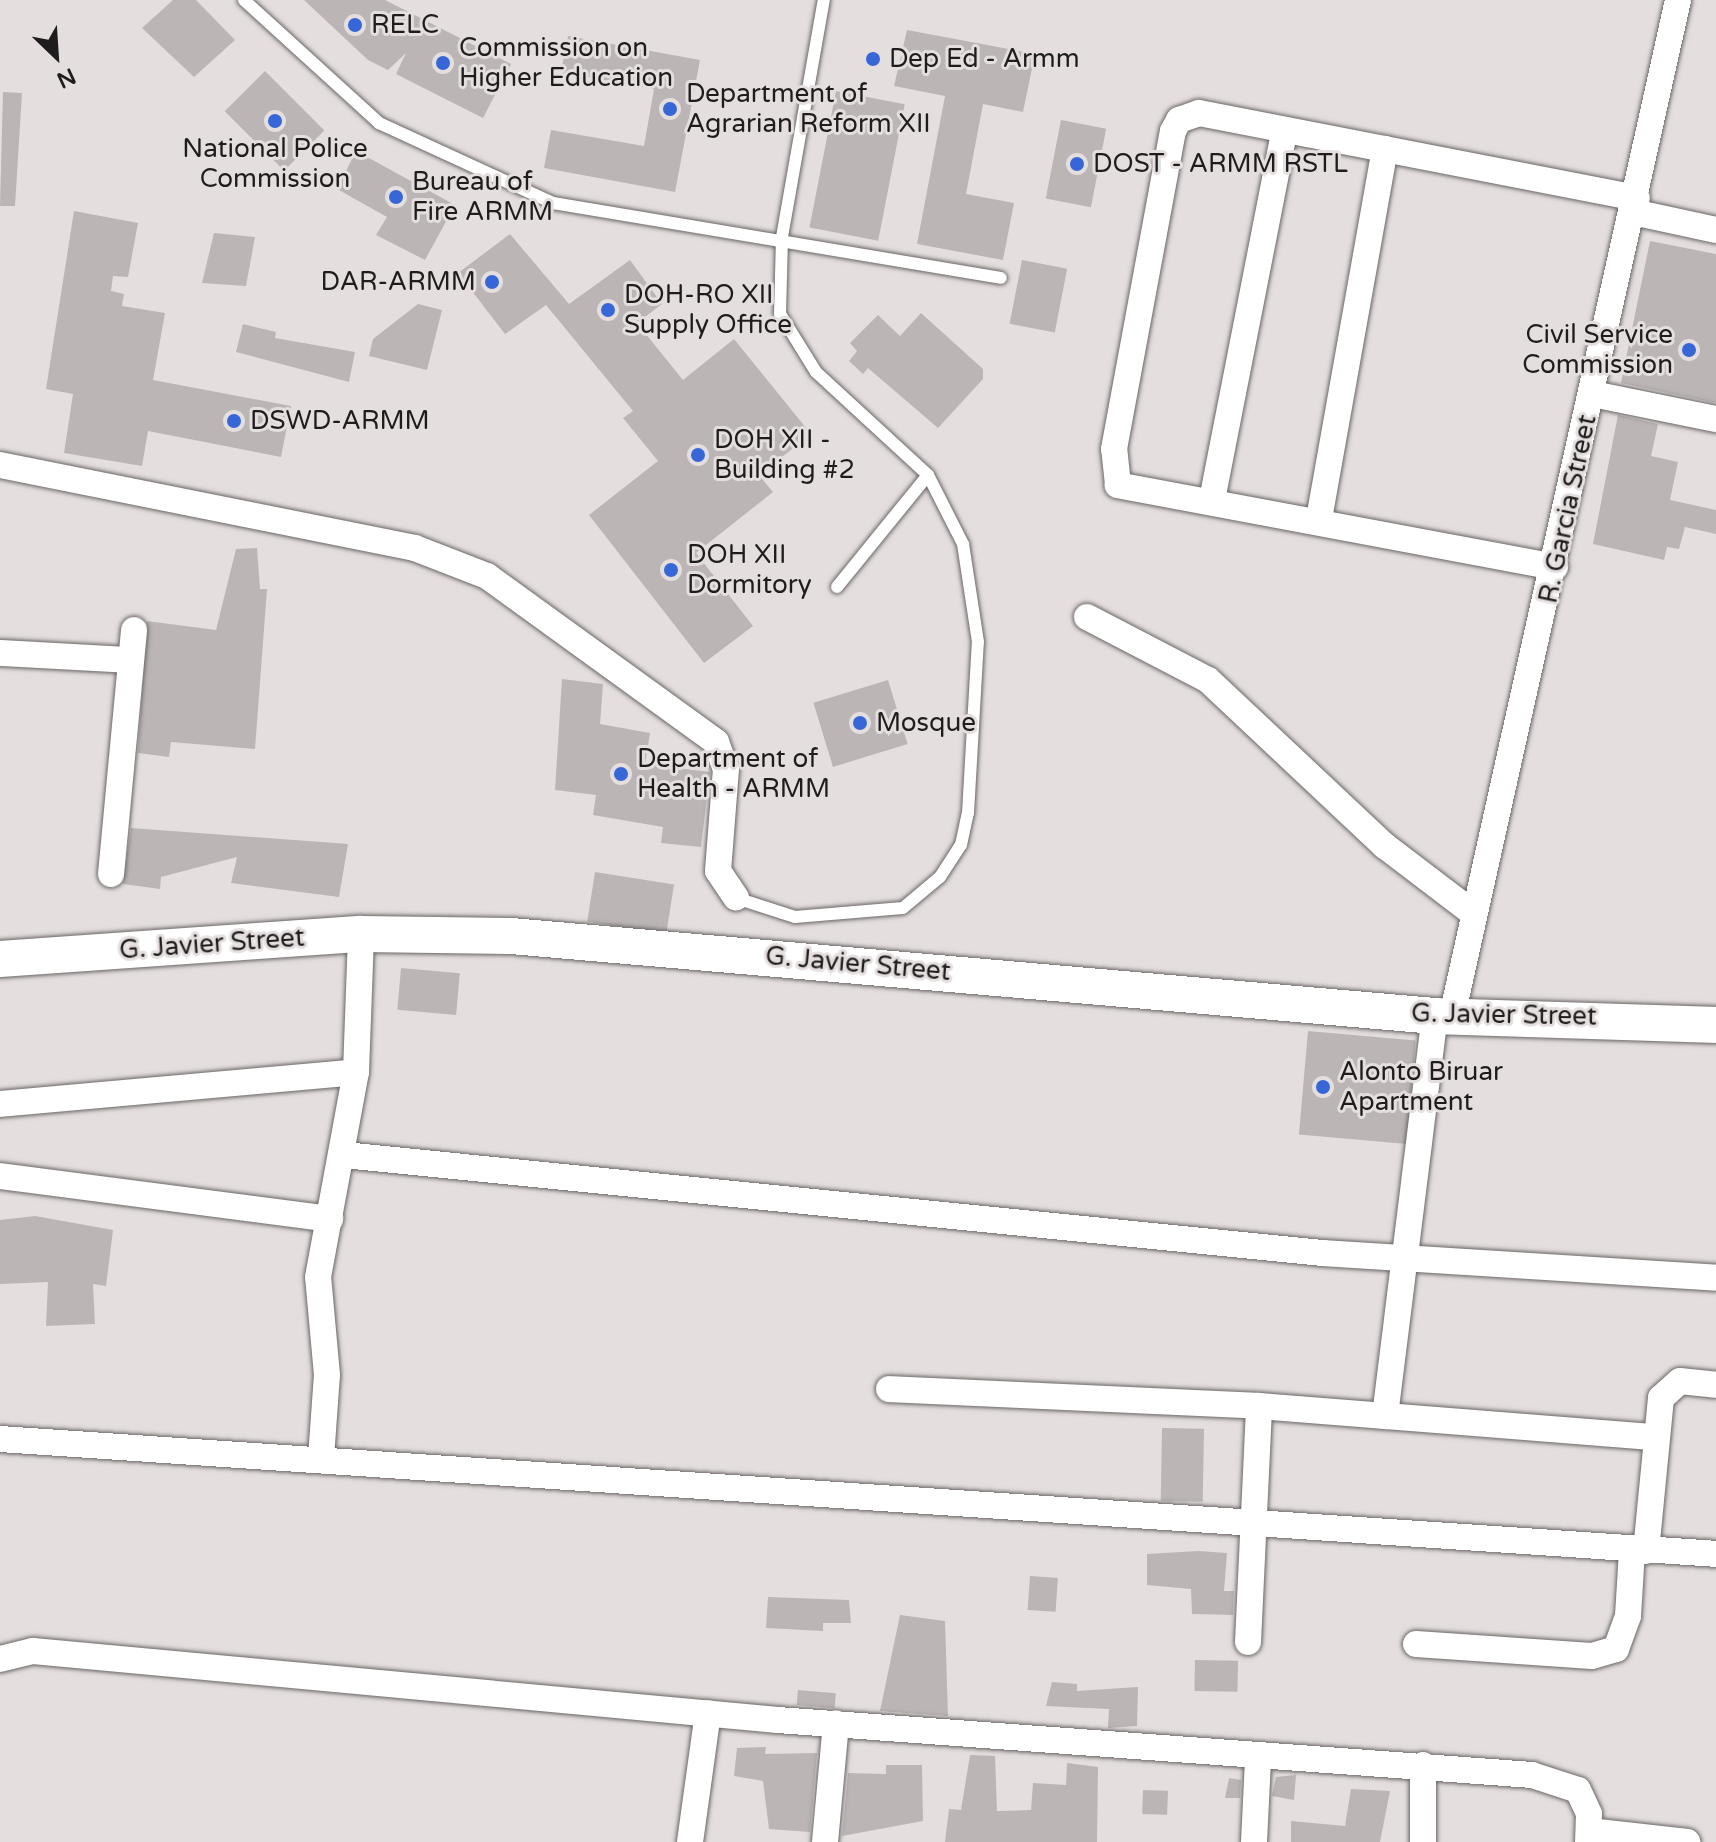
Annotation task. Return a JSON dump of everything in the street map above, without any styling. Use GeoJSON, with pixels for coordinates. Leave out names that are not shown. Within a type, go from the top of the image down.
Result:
{"type":"FeatureCollection","features":[{"type":"Feature","properties":{"kind":"street","name":"R. Garcia Street"},"geometry":{"type":"LineString","coordinates":[[1385,1416],[1402,1257],[1444,1016],[1473,913],[1555,567],[1678,0]]}},
{"type":"Feature","properties":{"kind":"street"},"geometry":{"type":"LineString","coordinates":[[1555,567],[1319,519],[1212,500],[1124,489],[1113,477],[1173,131],[1189,115],[1385,149],[1635,205],[1716,230]]}},
{"type":"Feature","properties":{"kind":"street"},"geometry":{"type":"LineString","coordinates":[[1212,500],[1284,132]]}},
{"type":"Feature","properties":{"kind":"street"},"geometry":{"type":"LineString","coordinates":[[1319,519],[1385,149]]}},
{"type":"Feature","properties":{"kind":"street"},"geometry":{"type":"LineString","coordinates":[[1593,394],[1716,419]]}},
{"type":"Feature","properties":{"kind":"street"},"geometry":{"type":"LineString","coordinates":[[0,465],[415,548],[487,576],[716,742],[726,769],[718,871],[736,898]]}},
{"type":"Feature","properties":{"kind":"street"},"geometry":{"type":"LineString","coordinates":[[1087,617],[1208,680],[1385,846],[1473,913]]}},
{"type":"Feature","properties":{"kind":"street"},"geometry":{"type":"LineString","coordinates":[[111,874],[128,660],[134,630]]}},
{"type":"Feature","properties":{"kind":"street"},"geometry":{"type":"LineString","coordinates":[[0,653],[128,660]]}},
{"type":"Feature","properties":{"kind":"street"},"geometry":{"type":"LineString","coordinates":[[321,1458],[327,1375],[318,1277],[344,1155],[356,1072],[361,934]]}},
{"type":"Feature","properties":{"kind":"street","name":"G. Javier Street"},"geometry":{"type":"LineString","coordinates":[[0,959],[361,934],[527,937],[1444,1016],[1716,1025]]}},
{"type":"Feature","properties":{"kind":"street"},"geometry":{"type":"LineString","coordinates":[[0,1104],[356,1072]]}},
{"type":"Feature","properties":{"kind":"street"},"geometry":{"type":"LineString","coordinates":[[344,1155],[1402,1257],[1716,1278]]}},
{"type":"Feature","properties":{"kind":"street"},"geometry":{"type":"LineString","coordinates":[[0,1176],[330,1219]]}},
{"type":"Feature","properties":{"kind":"street"},"geometry":{"type":"LineString","coordinates":[[1416,1644],[1592,1656],[1616,1649],[1628,1616],[1665,1390],[1680,1381],[1716,1385]]}},
{"type":"Feature","properties":{"kind":"street"},"geometry":{"type":"LineString","coordinates":[[889,1389],[1259,1406],[1655,1437]]}},
{"type":"Feature","properties":{"kind":"street"},"geometry":{"type":"LineString","coordinates":[[1248,1642],[1259,1406]]}},
{"type":"Feature","properties":{"kind":"street"},"geometry":{"type":"LineString","coordinates":[[0,1439],[321,1458],[1255,1527],[1716,1554]]}},
{"type":"Feature","properties":{"kind":"street"},"geometry":{"type":"LineString","coordinates":[[0,1659],[33,1651],[708,1713],[1258,1759],[1423,1765],[1570,1785],[1584,1801],[1588,1836],[1687,1842]]}},
{"type":"Feature","properties":{"kind":"street"},"geometry":{"type":"LineString","coordinates":[[690,1842],[708,1713]]}},
{"type":"Feature","properties":{"kind":"street"},"geometry":{"type":"LineString","coordinates":[[825,1842],[836,1724]]}},
{"type":"Feature","properties":{"kind":"street"},"geometry":{"type":"LineString","coordinates":[[1254,1842],[1258,1759]]}},
{"type":"Feature","properties":{"kind":"street"},"geometry":{"type":"LineString","coordinates":[[1423,1765],[1423,1842]]}},
{"type":"Feature","properties":{"kind":"lane"},"geometry":{"type":"LineString","coordinates":[[244,0],[379,123],[473,171],[553,203],[639,222],[782,237],[1001,278]]}},
{"type":"Feature","properties":{"kind":"lane"},"geometry":{"type":"LineString","coordinates":[[736,898],[795,917],[877,915],[923,894],[961,845],[977,606],[963,544],[928,475],[816,372],[785,330],[778,288],[782,237],[824,0]]}},
{"type":"Feature","properties":{"kind":"lane"},"geometry":{"type":"LineString","coordinates":[[837,587],[928,475]]}},
{"type":"Feature","properties":{"kind":"building"},"geometry":{"type":"Polygon","coordinates":[[[173,0],[196,0],[235,40],[194,77],[142,28],[173,0]]]}},
{"type":"Feature","properties":{"kind":"building","name":"Commission on Higher Education"},"geometry":{"type":"Polygon","coordinates":[[[304,0],[385,0],[511,64],[483,118],[396,74],[406,53],[388,70],[368,60],[304,0]]]}},
{"type":"Feature","properties":{"kind":"building"},"geometry":{"type":"Polygon","coordinates":[[[907,30],[1035,54],[1023,112],[983,104],[966,194],[1014,203],[1003,260],[917,244],[945,96],[894,86],[907,30]]]}},
{"type":"Feature","properties":{"kind":"building","name":"Department of Agrarian Reform XII"},"geometry":{"type":"Polygon","coordinates":[[[568,36],[700,60],[675,192],[544,168],[551,130],[644,146],[654,89],[561,72],[568,36]]]}},
{"type":"Feature","properties":{"kind":"building","name":"National Police Commission"},"geometry":{"type":"Polygon","coordinates":[[[265,71],[324,130],[284,171],[225,111],[265,71]]]}},
{"type":"Feature","properties":{"kind":"building"},"geometry":{"type":"Polygon","coordinates":[[[836,91],[905,104],[878,241],[809,227],[836,91]]]}},
{"type":"Feature","properties":{"kind":"building"},"geometry":{"type":"Polygon","coordinates":[[[3,92],[22,93],[15,206],[0,206],[3,92]]]}},
{"type":"Feature","properties":{"kind":"building","name":"DOST - ARMM RSTL"},"geometry":{"type":"Polygon","coordinates":[[[1061,120],[1106,129],[1091,207],[1046,199],[1061,120]]]}},
{"type":"Feature","properties":{"kind":"building","name":"Bureau of Fire ARMM"},"geometry":{"type":"Polygon","coordinates":[[[356,151],[455,205],[425,260],[376,235],[387,217],[337,189],[356,151]]]}},
{"type":"Feature","properties":{"kind":"building"},"geometry":{"type":"Polygon","coordinates":[[[74,211],[138,223],[128,277],[113,276],[111,291],[124,294],[122,306],[165,313],[153,380],[291,406],[281,457],[148,431],[142,466],[64,453],[73,394],[46,389],[74,211]]]}},
{"type":"Feature","properties":{"kind":"building"},"geometry":{"type":"Polygon","coordinates":[[[214,233],[255,237],[246,286],[202,283],[214,233]]]}},
{"type":"Feature","properties":{"kind":"building"},"geometry":{"type":"Polygon","coordinates":[[[510,234],[569,304],[630,260],[662,304],[637,323],[683,380],[734,339],[811,434],[759,475],[773,492],[696,553],[753,626],[704,663],[589,515],[658,461],[623,418],[633,411],[546,305],[505,334],[458,273],[510,234]]]}},
{"type":"Feature","properties":{"kind":"building"},"geometry":{"type":"Polygon","coordinates":[[[1650,241],[1716,254],[1716,403],[1621,383],[1650,241]]]}},
{"type":"Feature","properties":{"kind":"building"},"geometry":{"type":"Polygon","coordinates":[[[1022,260],[1067,269],[1055,333],[1010,324],[1022,260]]]}},
{"type":"Feature","properties":{"kind":"building"},"geometry":{"type":"Polygon","coordinates":[[[418,304],[442,310],[427,370],[369,356],[373,339],[418,304]]]}},
{"type":"Feature","properties":{"kind":"building"},"geometry":{"type":"Polygon","coordinates":[[[921,313],[983,369],[983,379],[938,428],[868,368],[863,374],[849,361],[857,351],[850,343],[878,315],[900,336],[921,313]]]}},
{"type":"Feature","properties":{"kind":"building"},"geometry":{"type":"Polygon","coordinates":[[[243,324],[276,332],[275,338],[355,352],[349,382],[236,352],[243,324]]]}},
{"type":"Feature","properties":{"kind":"building"},"geometry":{"type":"Polygon","coordinates":[[[1618,415],[1658,424],[1651,456],[1678,462],[1670,500],[1716,510],[1716,534],[1685,527],[1679,549],[1667,547],[1664,560],[1593,544],[1618,415]]]}},
{"type":"Feature","properties":{"kind":"building"},"geometry":{"type":"Polygon","coordinates":[[[257,548],[260,589],[267,589],[255,749],[171,742],[169,757],[138,753],[147,621],[216,630],[236,549],[257,548]]]}},
{"type":"Feature","properties":{"kind":"building"},"geometry":{"type":"Polygon","coordinates":[[[562,679],[603,684],[600,724],[650,733],[645,764],[710,772],[701,847],[661,843],[663,827],[593,815],[596,795],[555,790],[562,679]]]}},
{"type":"Feature","properties":{"kind":"building","name":"Mosque"},"geometry":{"type":"Polygon","coordinates":[[[888,680],[908,744],[833,767],[813,703],[888,680]]]}},
{"type":"Feature","properties":{"kind":"building"},"geometry":{"type":"Polygon","coordinates":[[[131,828],[348,844],[339,897],[231,883],[237,857],[161,877],[160,889],[123,884],[131,828]]]}},
{"type":"Feature","properties":{"kind":"building"},"geometry":{"type":"Polygon","coordinates":[[[595,872],[674,885],[666,934],[587,921],[595,872]]]}},
{"type":"Feature","properties":{"kind":"building"},"geometry":{"type":"Polygon","coordinates":[[[401,968],[460,973],[456,1015],[397,1010],[401,968]]]}},
{"type":"Feature","properties":{"kind":"building","name":"Alonto Biruar Apartment"},"geometry":{"type":"Polygon","coordinates":[[[1308,1031],[1416,1040],[1407,1144],[1299,1135],[1308,1031]]]}},
{"type":"Feature","properties":{"kind":"building"},"geometry":{"type":"Polygon","coordinates":[[[35,1216],[113,1230],[106,1286],[93,1284],[95,1324],[46,1326],[48,1282],[0,1284],[0,1220],[35,1216]]]}},
{"type":"Feature","properties":{"kind":"building"},"geometry":{"type":"Polygon","coordinates":[[[1162,1428],[1204,1429],[1203,1502],[1161,1501],[1162,1428]]]}},
{"type":"Feature","properties":{"kind":"building"},"geometry":{"type":"Polygon","coordinates":[[[1227,1553],[1224,1591],[1234,1591],[1233,1615],[1192,1614],[1191,1589],[1147,1585],[1147,1554],[1227,1553]]]}},
{"type":"Feature","properties":{"kind":"building"},"geometry":{"type":"Polygon","coordinates":[[[1030,1576],[1058,1578],[1056,1612],[1028,1610],[1030,1576]]]}},
{"type":"Feature","properties":{"kind":"building"},"geometry":{"type":"Polygon","coordinates":[[[768,1597],[849,1600],[851,1623],[823,1623],[823,1631],[766,1628],[768,1597]]]}},
{"type":"Feature","properties":{"kind":"building"},"geometry":{"type":"Polygon","coordinates":[[[900,1615],[945,1621],[948,1716],[880,1711],[900,1615]]]}},
{"type":"Feature","properties":{"kind":"building"},"geometry":{"type":"Polygon","coordinates":[[[1195,1660],[1238,1661],[1237,1692],[1194,1691],[1195,1660]]]}},
{"type":"Feature","properties":{"kind":"building"},"geometry":{"type":"Polygon","coordinates":[[[1052,1682],[1077,1684],[1077,1691],[1138,1687],[1137,1726],[1108,1728],[1109,1709],[1046,1706],[1052,1682]]]}},
{"type":"Feature","properties":{"kind":"building"},"geometry":{"type":"Polygon","coordinates":[[[798,1690],[836,1693],[835,1708],[797,1705],[798,1690]]]}},
{"type":"Feature","properties":{"kind":"building"},"geometry":{"type":"Polygon","coordinates":[[[766,1747],[765,1754],[817,1753],[810,1832],[769,1829],[763,1781],[734,1776],[737,1748],[766,1747]]]}},
{"type":"Feature","properties":{"kind":"building"},"geometry":{"type":"Polygon","coordinates":[[[970,1755],[995,1756],[997,1811],[1031,1810],[1033,1783],[1066,1785],[1067,1763],[1098,1767],[1097,1842],[945,1842],[949,1809],[961,1810],[970,1755]]]}},
{"type":"Feature","properties":{"kind":"building"},"geometry":{"type":"Polygon","coordinates":[[[886,1765],[922,1765],[923,1821],[842,1836],[848,1773],[886,1774],[886,1765]]]}},
{"type":"Feature","properties":{"kind":"building"},"geometry":{"type":"Polygon","coordinates":[[[1296,1775],[1294,1800],[1272,1796],[1276,1777],[1296,1775]]]}},
{"type":"Feature","properties":{"kind":"building"},"geometry":{"type":"Polygon","coordinates":[[[1229,1778],[1241,1780],[1240,1798],[1225,1798],[1229,1778]]]}},
{"type":"Feature","properties":{"kind":"building"},"geometry":{"type":"Polygon","coordinates":[[[1351,1789],[1390,1791],[1380,1842],[1291,1842],[1291,1821],[1345,1826],[1351,1789]]]}},
{"type":"Feature","properties":{"kind":"building"},"geometry":{"type":"Polygon","coordinates":[[[1143,1790],[1168,1791],[1167,1815],[1142,1814],[1143,1790]]]}},
{"type":"Feature","properties":{"kind":"place","name":"RELC"},"geometry":{"type":"Point","coordinates":[355,25]}},
{"type":"Feature","properties":{"kind":"place","name":"Dep Ed - Armm"},"geometry":{"type":"Point","coordinates":[873,59]}},
{"type":"Feature","properties":{"kind":"place","name":"Commission on Higher Education"},"geometry":{"type":"Point","coordinates":[443,63]}},
{"type":"Feature","properties":{"kind":"place","name":"Department of Agrarian Reform XII"},"geometry":{"type":"Point","coordinates":[670,109]}},
{"type":"Feature","properties":{"kind":"place","name":"National Police Commission"},"geometry":{"type":"Point","coordinates":[275,121]}},
{"type":"Feature","properties":{"kind":"place","name":"DOST - ARMM RSTL"},"geometry":{"type":"Point","coordinates":[1077,164]}},
{"type":"Feature","properties":{"kind":"place","name":"Bureau of Fire ARMM"},"geometry":{"type":"Point","coordinates":[396,197]}},
{"type":"Feature","properties":{"kind":"place","name":"DAR-ARMM"},"geometry":{"type":"Point","coordinates":[492,282]}},
{"type":"Feature","properties":{"kind":"place","name":"DOH-RO XII Supply Office"},"geometry":{"type":"Point","coordinates":[608,310]}},
{"type":"Feature","properties":{"kind":"place","name":"Civil Service Commission"},"geometry":{"type":"Point","coordinates":[1689,350]}},
{"type":"Feature","properties":{"kind":"place","name":"DSWD-ARMM"},"geometry":{"type":"Point","coordinates":[234,421]}},
{"type":"Feature","properties":{"kind":"place","name":"DOH XII - Building #2"},"geometry":{"type":"Point","coordinates":[698,455]}},
{"type":"Feature","properties":{"kind":"place","name":"DOH XII Dormitory"},"geometry":{"type":"Point","coordinates":[671,570]}},
{"type":"Feature","properties":{"kind":"place","name":"Mosque"},"geometry":{"type":"Point","coordinates":[860,723]}},
{"type":"Feature","properties":{"kind":"place","name":"Department of Health - ARMM"},"geometry":{"type":"Point","coordinates":[621,774]}},
{"type":"Feature","properties":{"kind":"place","name":"Alonto Biruar Apartment"},"geometry":{"type":"Point","coordinates":[1323,1087]}}]}
